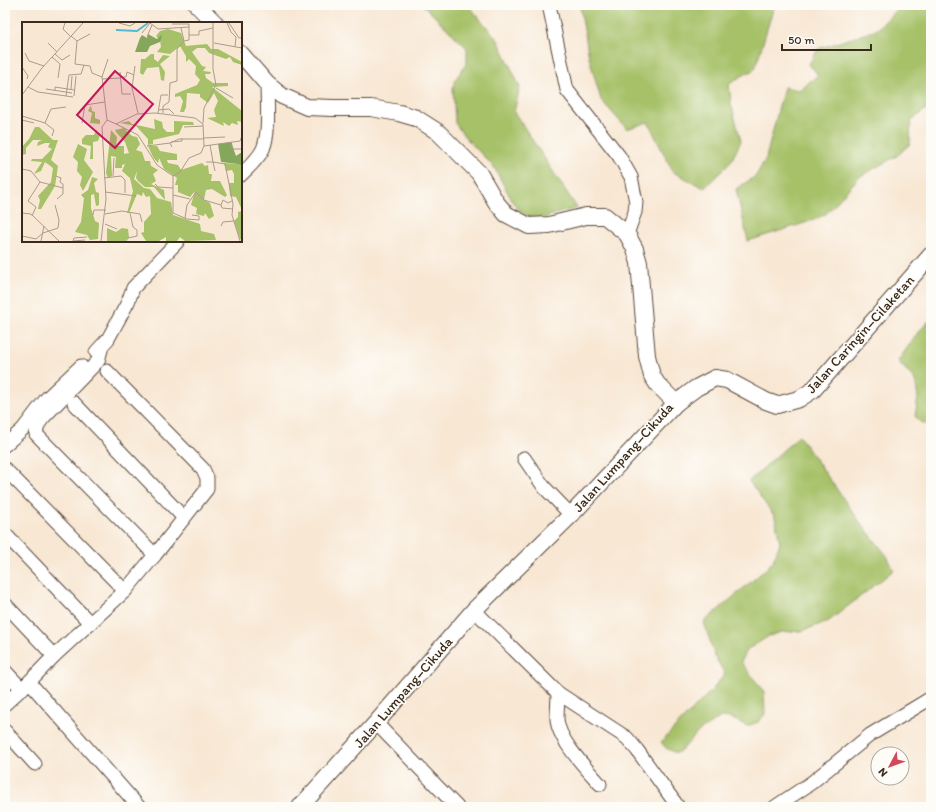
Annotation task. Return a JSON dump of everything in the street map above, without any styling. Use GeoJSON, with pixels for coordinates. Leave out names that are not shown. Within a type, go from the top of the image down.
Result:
{"type":"FeatureCollection","features":[{"type":"Feature","properties":{"kind":"street"},"geometry":{"type":"LineString","coordinates":[[197,5],[214,22]]}},
{"type":"Feature","properties":{"kind":"street"},"geometry":{"type":"LineString","coordinates":[[549,5],[567,90],[619,156],[631,177],[636,202],[635,212],[627,234]]}},
{"type":"Feature","properties":{"kind":"street","name":"Jalan Lumpang–Cikuda"},"geometry":{"type":"LineString","coordinates":[[242,55],[267,84],[282,96],[307,107],[371,108],[416,118],[438,132],[479,173],[496,202],[506,214],[529,226],[549,225],[586,216],[605,216],[627,234],[635,249],[639,263],[647,356],[652,376],[658,385],[676,403],[571,515],[474,610],[376,723],[300,807]]}},
{"type":"Feature","properties":{"kind":"street"},"geometry":{"type":"LineString","coordinates":[[242,174],[263,150],[267,133],[267,84]]}},
{"type":"Feature","properties":{"kind":"street"},"geometry":{"type":"LineString","coordinates":[[5,445],[22,429],[46,399],[108,339],[128,302],[133,288],[177,242]]}},
{"type":"Feature","properties":{"kind":"street","name":"Jalan Caringin–Cilaketan"},"geometry":{"type":"LineString","coordinates":[[676,403],[696,388],[715,378],[727,380],[766,401],[777,405],[799,399],[813,390],[931,255]]}},
{"type":"Feature","properties":{"kind":"street"},"geometry":{"type":"LineString","coordinates":[[102,346],[98,361],[43,418],[38,425],[36,434],[155,555]]}},
{"type":"Feature","properties":{"kind":"street"},"geometry":{"type":"LineString","coordinates":[[5,704],[54,656],[125,591],[207,489],[207,478],[203,469],[107,371]]}},
{"type":"Feature","properties":{"kind":"street"},"geometry":{"type":"LineString","coordinates":[[74,403],[184,518]]}},
{"type":"Feature","properties":{"kind":"street"},"geometry":{"type":"LineString","coordinates":[[524,458],[544,487],[571,515]]}},
{"type":"Feature","properties":{"kind":"street"},"geometry":{"type":"LineString","coordinates":[[5,469],[125,591]]}},
{"type":"Feature","properties":{"kind":"street"},"geometry":{"type":"LineString","coordinates":[[5,534],[90,623]]}},
{"type":"Feature","properties":{"kind":"street"},"geometry":{"type":"LineString","coordinates":[[5,604],[54,656]]}},
{"type":"Feature","properties":{"kind":"street"},"geometry":{"type":"LineString","coordinates":[[474,610],[558,693],[627,738],[678,807]]}},
{"type":"Feature","properties":{"kind":"street"},"geometry":{"type":"LineString","coordinates":[[5,671],[25,686],[111,775],[139,807]]}},
{"type":"Feature","properties":{"kind":"street"},"geometry":{"type":"LineString","coordinates":[[558,693],[557,720],[560,730],[567,744],[600,784]]}},
{"type":"Feature","properties":{"kind":"street"},"geometry":{"type":"LineString","coordinates":[[775,807],[811,783],[870,735],[931,698]]}},
{"type":"Feature","properties":{"kind":"street"},"geometry":{"type":"LineString","coordinates":[[376,723],[457,807]]}},
{"type":"Feature","properties":{"kind":"street"},"geometry":{"type":"LineString","coordinates":[[5,731],[35,764]]}},
{"type":"Feature","properties":{"kind":"green space"},"geometry":{"type":"Polygon","coordinates":[[[423,5],[468,5],[498,40],[520,87],[514,112],[577,208],[542,218],[527,216],[515,206],[494,167],[465,137],[455,123],[453,88],[455,80],[467,63],[467,48],[423,5]]]}},
{"type":"Feature","properties":{"kind":"green space"},"geometry":{"type":"Polygon","coordinates":[[[582,5],[774,6],[755,69],[729,83],[731,103],[741,141],[730,163],[704,188],[673,172],[648,122],[627,129],[601,100],[589,57],[580,7],[582,5]]]}},
{"type":"Feature","properties":{"kind":"green space"},"geometry":{"type":"Polygon","coordinates":[[[899,5],[931,5],[931,105],[911,121],[910,144],[898,155],[859,177],[827,213],[814,220],[748,241],[736,189],[756,176],[766,158],[784,87],[799,90],[818,75],[809,64],[818,49],[876,30],[900,7],[899,5]]]}},
{"type":"Feature","properties":{"kind":"green space"},"geometry":{"type":"Polygon","coordinates":[[[931,319],[931,425],[920,422],[915,416],[918,398],[915,380],[898,361],[919,331],[931,319]]]}},
{"type":"Feature","properties":{"kind":"green space"},"geometry":{"type":"Polygon","coordinates":[[[799,436],[857,518],[887,556],[894,570],[829,621],[802,631],[782,632],[769,636],[748,649],[741,662],[764,692],[765,714],[758,722],[747,726],[731,718],[721,717],[699,731],[682,750],[676,753],[666,748],[661,742],[712,690],[725,674],[715,657],[704,622],[766,569],[773,561],[780,543],[775,517],[749,481],[799,436]]]}}]}
